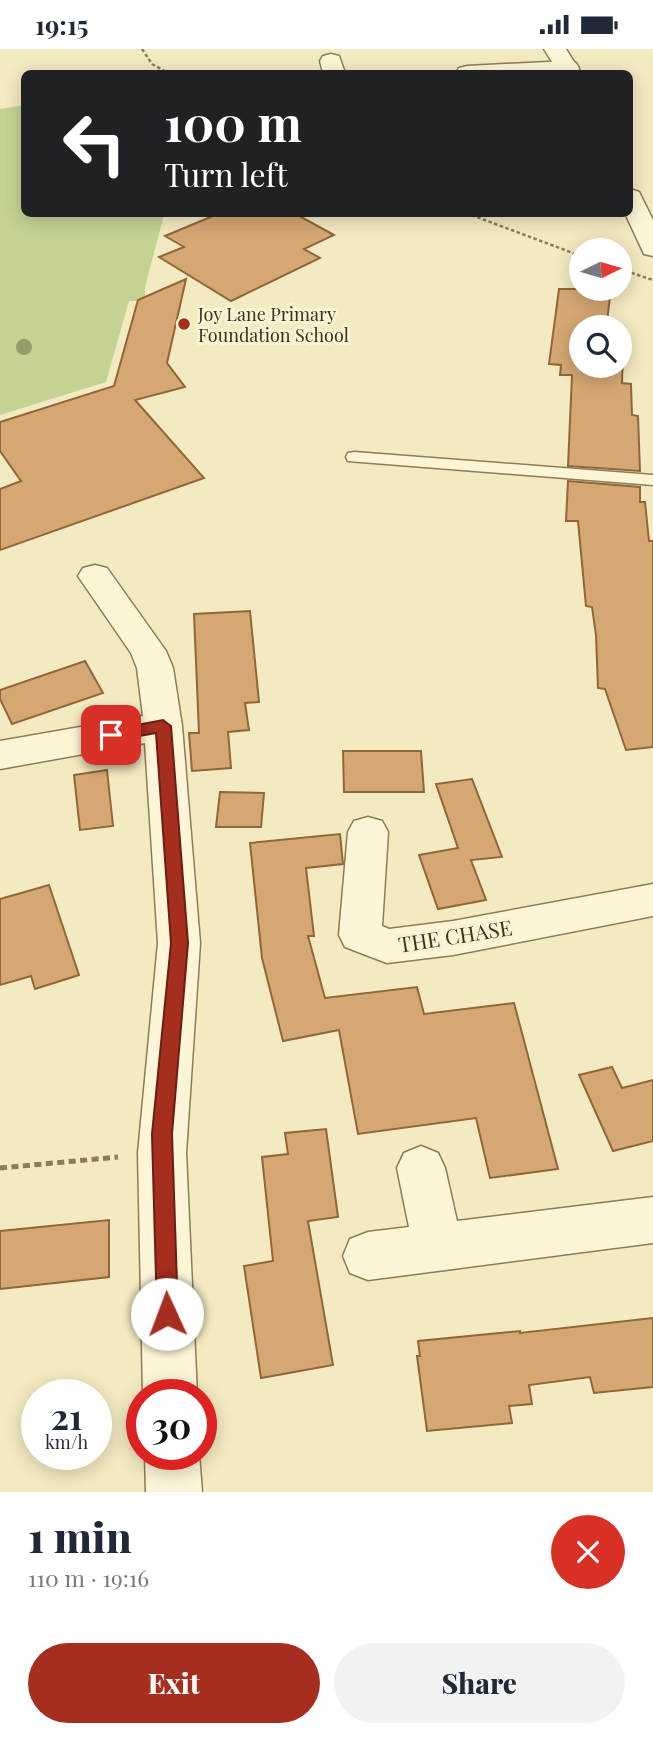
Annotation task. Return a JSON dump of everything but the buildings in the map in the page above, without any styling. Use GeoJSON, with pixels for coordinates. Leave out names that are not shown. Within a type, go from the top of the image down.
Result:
{"type":"FeatureCollection","features":[{"type":"Feature","properties":{"kind":"street"},"geometry":{"type":"LineString","coordinates":[[496,70],[564,63]]}},
{"type":"Feature","properties":{"kind":"street"},"geometry":{"type":"LineString","coordinates":[[633,204],[653,248]]}},
{"type":"Feature","properties":{"kind":"street"},"geometry":{"type":"LineString","coordinates":[[94,576],[148,651],[155,669],[163,726],[179,943],[162,1153],[169,1379]]}},
{"type":"Feature","properties":{"kind":"street"},"geometry":{"type":"LineString","coordinates":[[0,755],[163,726]]}},
{"type":"Feature","properties":{"kind":"street","name":"THE CHASE"},"geometry":{"type":"LineString","coordinates":[[368,832],[360,935],[387,946],[453,937],[653,899]]}},
{"type":"Feature","properties":{"kind":"street"},"geometry":{"type":"LineString","coordinates":[[421,1168],[438,1247]]}},
{"type":"Feature","properties":{"kind":"street"},"geometry":{"type":"LineString","coordinates":[[368,1256],[653,1220]]}},
{"type":"Feature","properties":{"kind":"street"},"geometry":{"type":"LineString","coordinates":[[173,1470],[174,1492]]}},
{"type":"Feature","properties":{"kind":"lane"},"geometry":{"type":"LineString","coordinates":[[354,457],[653,479]]}},
{"type":"Feature","properties":{"kind":"path"},"geometry":{"type":"LineString","coordinates":[[142,49],[152,64],[163,70]]}},
{"type":"Feature","properties":{"kind":"path"},"geometry":{"type":"LineString","coordinates":[[477,217],[569,252]]}},
{"type":"Feature","properties":{"kind":"path"},"geometry":{"type":"LineString","coordinates":[[0,1168],[162,1153]]}},
{"type":"Feature","properties":{"kind":"green space"},"geometry":{"type":"Polygon","coordinates":[[[21,106],[21,217],[163,217],[145,287],[145,301],[129,301],[106,382],[0,415],[0,109],[21,106]]]}},
{"type":"Feature","properties":{"kind":"place","name":"Joy Lane Primary Foundation School"},"geometry":{"type":"Point","coordinates":[184,324]}},
{"type":"Feature","properties":{"kind":"route"},"geometry":{"type":"LineString","coordinates":[[111,735],[163,726],[179,943],[162,1134],[167,1314]]}}]}
